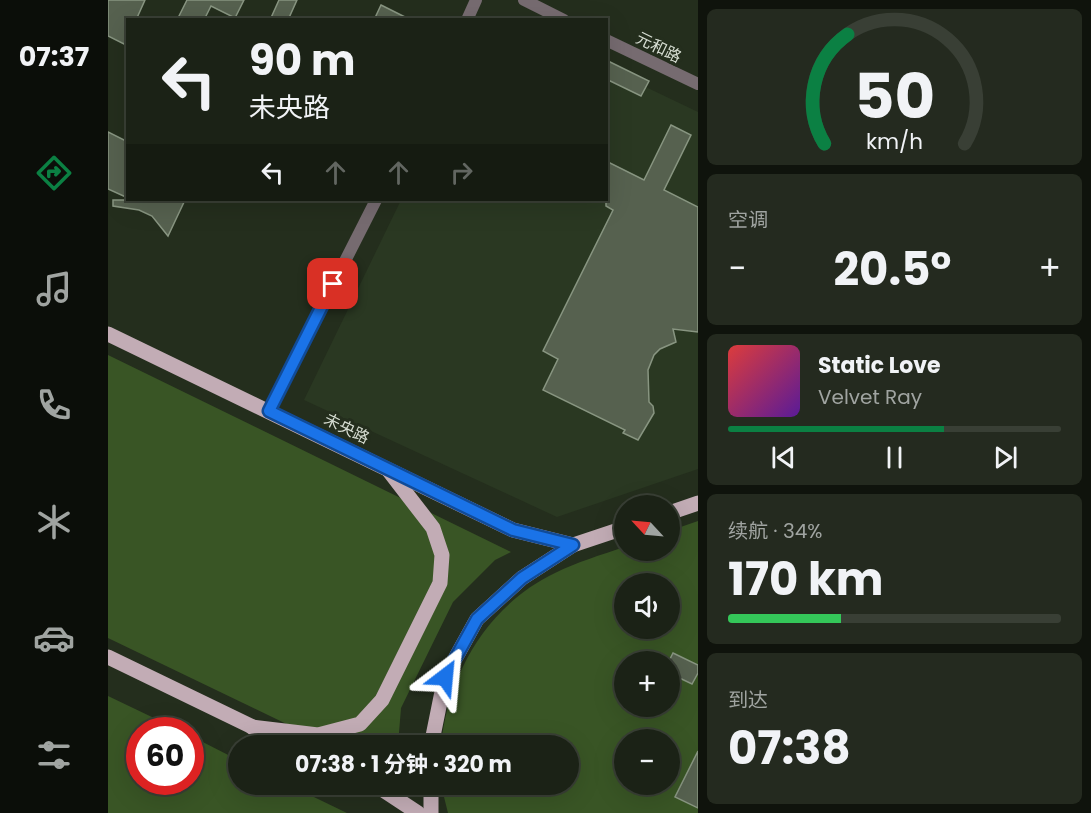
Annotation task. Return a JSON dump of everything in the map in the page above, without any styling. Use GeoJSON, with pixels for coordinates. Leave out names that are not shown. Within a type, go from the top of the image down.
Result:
{"type":"FeatureCollection","features":[{"type":"Feature","properties":{"kind":"main road","name":"未央路"},"geometry":{"type":"LineString","coordinates":[[108,334],[513,530],[573,545]]}},
{"type":"Feature","properties":{"kind":"main road"},"geometry":{"type":"LineString","coordinates":[[252,727],[318,735],[360,724],[382,700],[440,583],[442,555],[433,528],[387,468]]}},
{"type":"Feature","properties":{"kind":"main road"},"geometry":{"type":"LineString","coordinates":[[680,509],[698,503]]}},
{"type":"Feature","properties":{"kind":"main road"},"geometry":{"type":"LineString","coordinates":[[433,735],[445,677],[477,619],[522,578],[573,545],[614,531]]}},
{"type":"Feature","properties":{"kind":"main road"},"geometry":{"type":"LineString","coordinates":[[108,657],[269,735]]}},
{"type":"Feature","properties":{"kind":"main road"},"geometry":{"type":"LineString","coordinates":[[391,795],[418,813]]}},
{"type":"Feature","properties":{"kind":"main road"},"geometry":{"type":"LineString","coordinates":[[431,795],[431,813]]}},
{"type":"Feature","properties":{"kind":"street"},"geometry":{"type":"LineString","coordinates":[[467,18],[476,0]]}},
{"type":"Feature","properties":{"kind":"street"},"geometry":{"type":"LineString","coordinates":[[524,0],[560,18]]}},
{"type":"Feature","properties":{"kind":"street","name":"元和路"},"geometry":{"type":"LineString","coordinates":[[608,41],[698,84]]}},
{"type":"Feature","properties":{"kind":"street"},"geometry":{"type":"LineString","coordinates":[[269,411],[375,201]]}},
{"type":"Feature","properties":{"kind":"shaded area"},"geometry":{"type":"Polygon","coordinates":[[[608,69],[698,112],[698,469],[622,495],[614,495],[614,498],[557,517],[304,400],[401,201],[608,201],[608,69]]]}},
{"type":"Feature","properties":{"kind":"green space"},"geometry":{"type":"Polygon","coordinates":[[[108,355],[511,552],[495,560],[453,602],[401,708],[399,735],[309,735],[108,638],[108,355]]]}},
{"type":"Feature","properties":{"kind":"green space"},"geometry":{"type":"Polygon","coordinates":[[[698,521],[698,813],[448,813],[444,795],[579,795],[579,735],[443,735],[452,693],[462,668],[491,623],[510,603],[531,587],[572,565],[614,550],[614,561],[680,561],[680,527],[698,521]]]}},
{"type":"Feature","properties":{"kind":"green space"},"geometry":{"type":"Polygon","coordinates":[[[108,696],[152,717],[126,717],[126,795],[204,795],[204,743],[228,755],[228,795],[310,795],[347,813],[108,813],[108,696]]]}},
{"type":"Feature","properties":{"kind":"building"},"geometry":{"type":"Polygon","coordinates":[[[108,0],[145,0],[137,18],[126,18],[124,44],[108,36],[108,0]]]}},
{"type":"Feature","properties":{"kind":"building"},"geometry":{"type":"Polygon","coordinates":[[[187,0],[244,0],[235,18],[211,6],[205,18],[178,18],[187,0]]]}},
{"type":"Feature","properties":{"kind":"building"},"geometry":{"type":"Polygon","coordinates":[[[279,0],[297,0],[289,18],[271,18],[279,0]]]}},
{"type":"Feature","properties":{"kind":"building"},"geometry":{"type":"Polygon","coordinates":[[[381,5],[407,18],[375,18],[381,5]]]}},
{"type":"Feature","properties":{"kind":"building"},"geometry":{"type":"Polygon","coordinates":[[[608,61],[649,81],[641,96],[608,80],[608,61]]]}},
{"type":"Feature","properties":{"kind":"building"},"geometry":{"type":"Polygon","coordinates":[[[671,125],[691,135],[664,190],[698,207],[698,332],[673,329],[676,342],[660,349],[654,355],[648,370],[649,402],[653,406],[654,413],[638,440],[623,433],[625,430],[543,390],[558,359],[543,351],[613,210],[606,206],[608,162],[644,180],[671,125]]]}},
{"type":"Feature","properties":{"kind":"building"},"geometry":{"type":"Polygon","coordinates":[[[108,132],[126,141],[126,197],[108,189],[108,132]]]}},
{"type":"Feature","properties":{"kind":"building"},"geometry":{"type":"Polygon","coordinates":[[[113,200],[185,201],[168,236],[152,216],[139,210],[113,206],[113,200]]]}},
{"type":"Feature","properties":{"kind":"building"},"geometry":{"type":"Polygon","coordinates":[[[680,656],[698,665],[698,673],[692,684],[680,678],[680,656]]]}},
{"type":"Feature","properties":{"kind":"building"},"geometry":{"type":"Polygon","coordinates":[[[698,751],[698,808],[675,797],[680,795],[680,787],[698,751]]]}},
{"type":"Feature","properties":{"kind":"route"},"geometry":{"type":"LineString","coordinates":[[333,284],[269,411],[513,530],[573,545],[522,578],[477,619],[445,677]]}}]}
